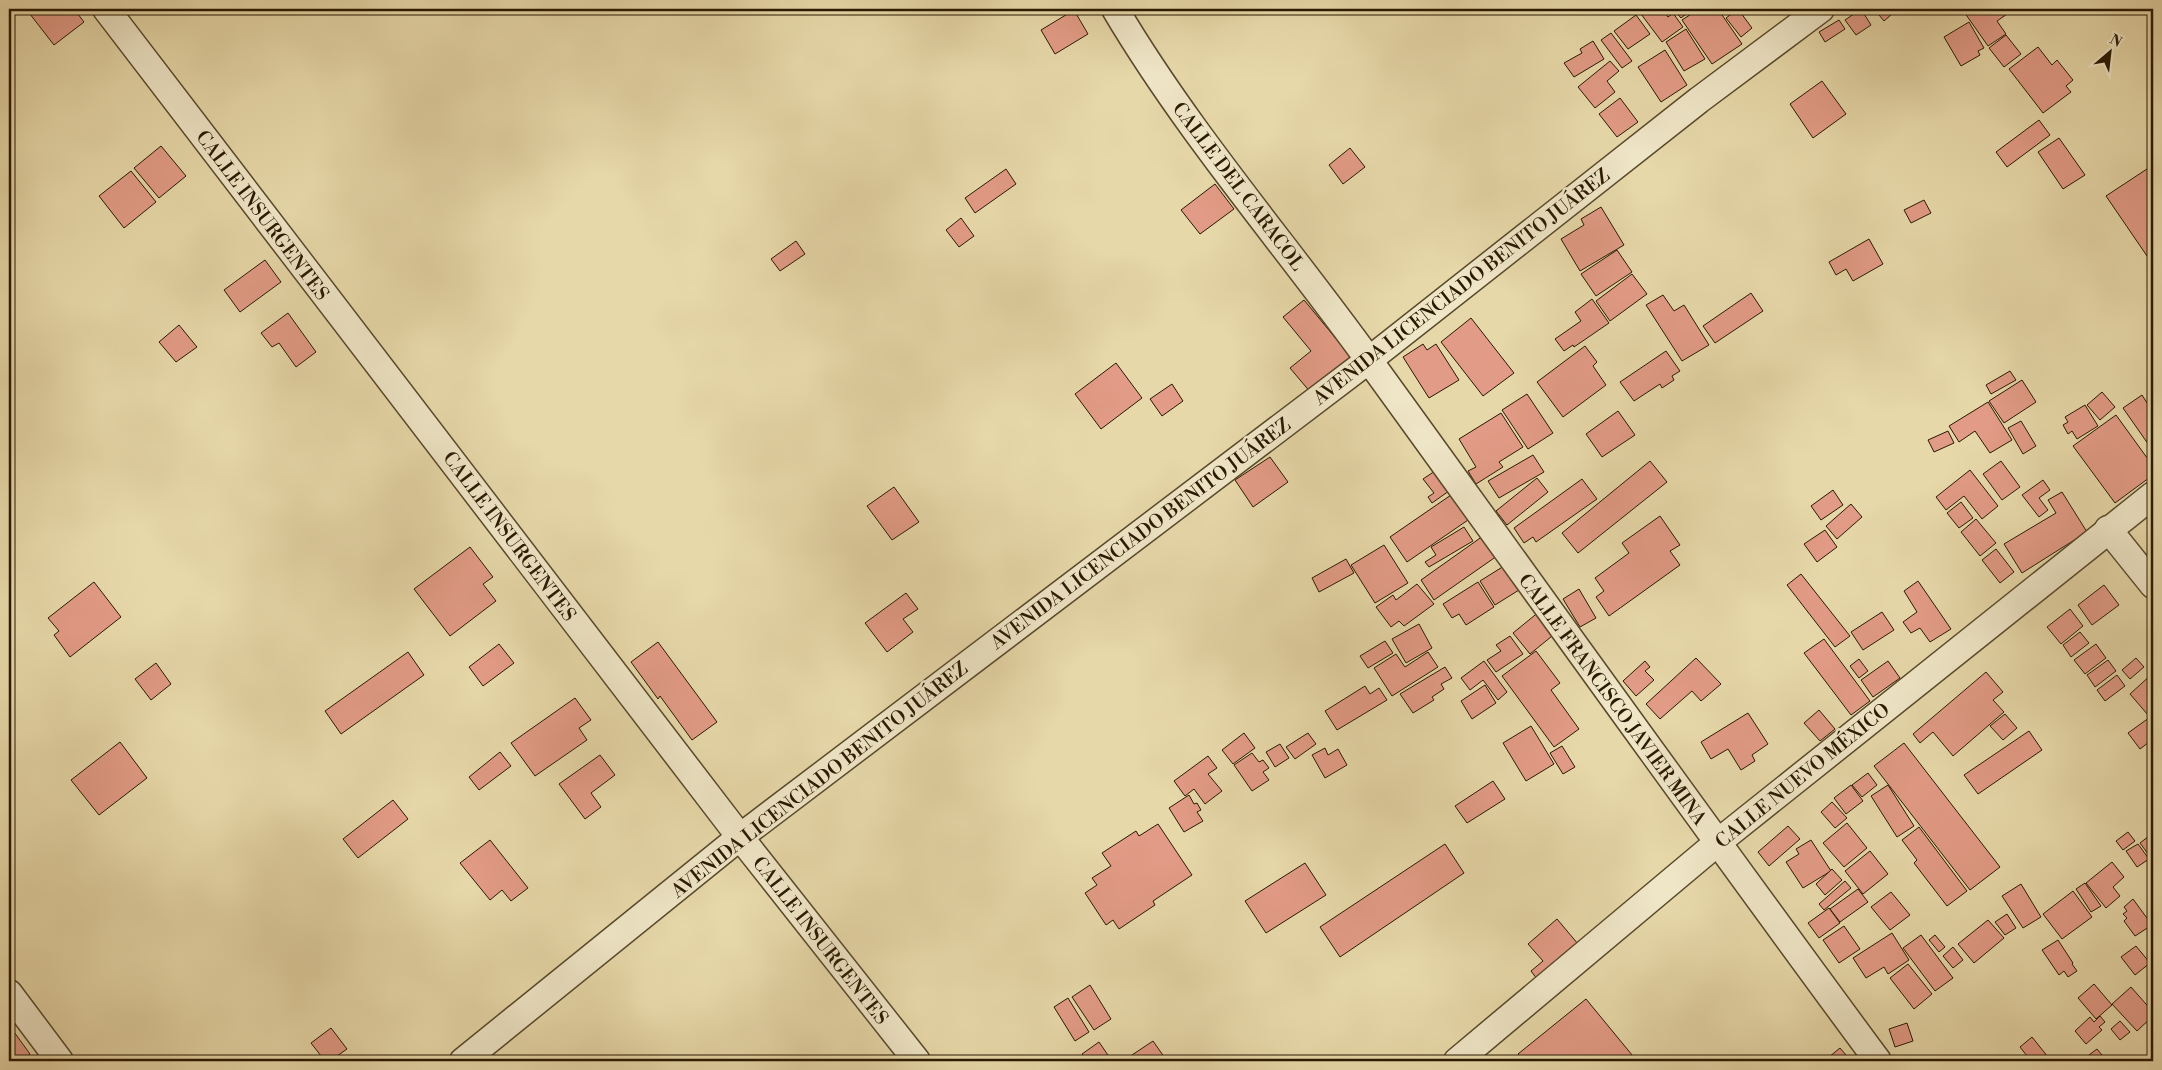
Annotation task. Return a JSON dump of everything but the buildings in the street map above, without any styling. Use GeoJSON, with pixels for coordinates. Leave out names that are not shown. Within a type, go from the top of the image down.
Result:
{"type":"FeatureCollection","features":[{"type":"Feature","properties":{"kind":"street","name":"CALLE INSURGENTES"},"geometry":{"type":"LineString","coordinates":[[106,9],[740,837],[916,1061]]}},
{"type":"Feature","properties":{"kind":"street","name":"CALLE DEL CARACOL"},"geometry":{"type":"LineString","coordinates":[[1115,9],[1144,58],[1192,126],[1369,360]]}},
{"type":"Feature","properties":{"kind":"street","name":"AVENIDA LICENCIADO BENITO JUÁREZ"},"geometry":{"type":"LineString","coordinates":[[463,1061],[740,837],[1369,360],[1692,106],[1821,9]]}},
{"type":"Feature","properties":{"kind":"street","name":"CALLE FRANCISCO JAVIER MINA"},"geometry":{"type":"LineString","coordinates":[[1369,360],[1717,843],[1878,1061]]}},
{"type":"Feature","properties":{"kind":"street","name":"CALLE NUEVO MÉXICO"},"geometry":{"type":"LineString","coordinates":[[1457,1061],[1717,843],[2153,495]]}},
{"type":"Feature","properties":{"kind":"street"},"geometry":{"type":"LineString","coordinates":[[2108,529],[2153,585]]}},
{"type":"Feature","properties":{"kind":"street"},"geometry":{"type":"LineString","coordinates":[[9,993],[60,1061]]}}]}
